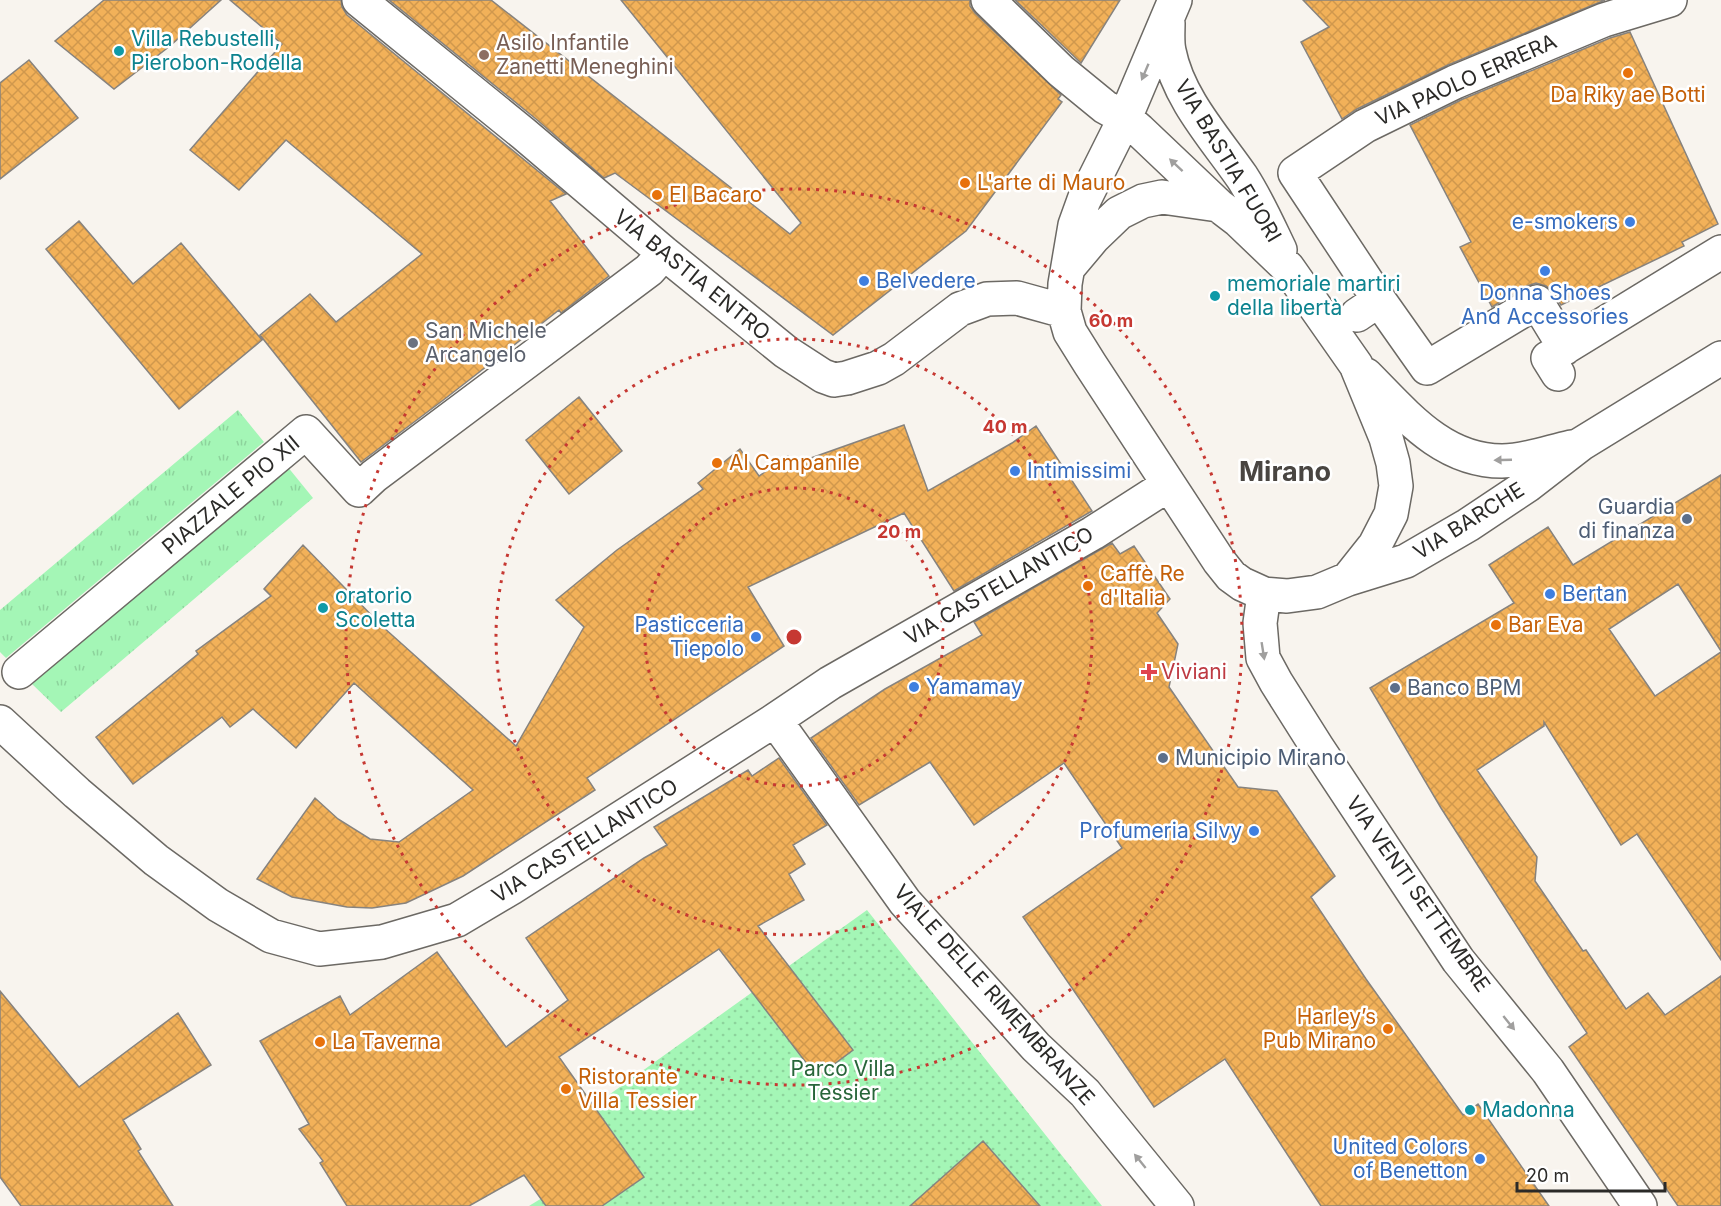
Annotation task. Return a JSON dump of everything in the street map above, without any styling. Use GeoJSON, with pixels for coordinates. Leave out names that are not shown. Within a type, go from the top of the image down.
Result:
{"type":"FeatureCollection","features":[{"type":"Feature","properties":{"kind":"street","name":"VIA BASTIA ENTRO"},"geometry":{"type":"LineString","coordinates":[[358,0],[524,134],[664,253],[811,370],[834,380],[878,368],[960,309],[987,299],[1017,298],[1064,311]]}},
{"type":"Feature","properties":{"kind":"street"},"geometry":{"type":"LineString","coordinates":[[988,0],[1061,71],[1105,107],[1125,118]]}},
{"type":"Feature","properties":{"kind":"street","name":"VIA PAOLO ERRERA"},"geometry":{"type":"LineString","coordinates":[[1665,1],[1604,20],[1455,82],[1365,126],[1295,172],[1368,308],[1427,368],[1537,302],[1562,361],[1721,252]]}},
{"type":"Feature","properties":{"kind":"street","name":"VIA BASTIA FUORI"},"geometry":{"type":"LineString","coordinates":[[1064,311],[1065,284],[1075,225],[1084,200],[1125,118],[1171,9]]}},
{"type":"Feature","properties":{"kind":"street","name":"VIA BASTIA FUORI"},"geometry":{"type":"LineString","coordinates":[[1171,9],[1168,48],[1172,66],[1186,95],[1243,178],[1288,268]]}},
{"type":"Feature","properties":{"kind":"street","name":"VIA BASTIA FUORI"},"geometry":{"type":"LineString","coordinates":[[1125,118],[1288,268]]}},
{"type":"Feature","properties":{"kind":"street"},"geometry":{"type":"LineString","coordinates":[[1068,268],[1094,237],[1119,213],[1143,201],[1162,197],[1218,205]]}},
{"type":"Feature","properties":{"kind":"street","name":"PIAZZALE PIO XII"},"geometry":{"type":"LineString","coordinates":[[19,672],[306,432],[359,490],[374,476],[649,270],[664,253]]}},
{"type":"Feature","properties":{"kind":"street"},"geometry":{"type":"LineString","coordinates":[[1288,268],[1356,365],[1386,438],[1393,463],[1396,486],[1391,514],[1375,545],[1348,579]]}},
{"type":"Feature","properties":{"kind":"street"},"geometry":{"type":"LineString","coordinates":[[1064,311],[1070,332],[1225,569],[1242,584],[1264,594]]}},
{"type":"Feature","properties":{"kind":"street","name":"VIA BARCHE"},"geometry":{"type":"LineString","coordinates":[[1264,594],[1287,596],[1317,592],[1348,579],[1406,561],[1468,525],[1528,485],[1581,444],[1721,358]]}},
{"type":"Feature","properties":{"kind":"street","name":"VIA BARCHE"},"geometry":{"type":"LineString","coordinates":[[1356,365],[1417,426],[1446,447],[1467,455],[1486,460],[1504,461],[1522,459],[1581,444]]}},
{"type":"Feature","properties":{"kind":"street","name":"VIA CASTELLANTICO"},"geometry":{"type":"LineString","coordinates":[[1,724],[156,860],[218,905],[271,936],[319,949],[382,942],[457,920],[511,888],[830,683],[1093,532],[1168,485]]}},
{"type":"Feature","properties":{"kind":"street","name":"VIA VENTI SETTEMBRE"},"geometry":{"type":"LineString","coordinates":[[1264,594],[1260,623],[1263,658],[1276,682],[1458,960],[1548,1071],[1640,1206]]}},
{"type":"Feature","properties":{"kind":"street","name":"VIALE DELLE RIMEMBRANZE"},"geometry":{"type":"LineString","coordinates":[[775,720],[905,902],[1036,1047],[1085,1093],[1177,1206]]}},
{"type":"Feature","properties":{"kind":"green space"},"geometry":{"type":"Polygon","coordinates":[[[238,410],[264,442],[6,658],[0,652],[0,610],[238,410]]]}},
{"type":"Feature","properties":{"kind":"green space"},"geometry":{"type":"Polygon","coordinates":[[[287,466],[313,498],[61,712],[32,684],[287,466]]]}},
{"type":"Feature","properties":{"kind":"green space","name":"Parco Villa Tessier"},"geometry":{"type":"Polygon","coordinates":[[[867,910],[1102,1206],[529,1206],[594,1166],[571,1122],[867,910]]]}},
{"type":"Feature","properties":{"kind":"building"},"geometry":{"type":"Polygon","coordinates":[[[104,0],[221,0],[170,46],[114,89],[55,41],[104,0]]]}},
{"type":"Feature","properties":{"kind":"building"},"geometry":{"type":"Polygon","coordinates":[[[230,0],[341,0],[347,15],[566,194],[550,201],[609,276],[561,313],[559,310],[361,462],[260,335],[310,294],[336,322],[422,254],[286,140],[239,190],[190,150],[282,44],[230,0]]]}},
{"type":"Feature","properties":{"kind":"building"},"geometry":{"type":"Polygon","coordinates":[[[389,0],[491,0],[790,234],[801,223],[621,0],[970,0],[970,6],[975,13],[1061,95],[1058,99],[1062,102],[966,231],[833,335],[615,173],[604,178],[536,119],[389,0]]]}},
{"type":"Feature","properties":{"kind":"building"},"geometry":{"type":"Polygon","coordinates":[[[1015,0],[1120,0],[1081,63],[1015,0]]]}},
{"type":"Feature","properties":{"kind":"building"},"geometry":{"type":"Polygon","coordinates":[[[1303,0],[1605,0],[1448,65],[1357,109],[1342,119],[1301,42],[1329,27],[1303,0]]]}},
{"type":"Feature","properties":{"kind":"building"},"geometry":{"type":"Polygon","coordinates":[[[1630,32],[1718,224],[1682,242],[1684,246],[1561,305],[1553,292],[1546,286],[1536,283],[1492,307],[1460,247],[1471,242],[1410,125],[1463,99],[1610,38],[1630,32]]]}},
{"type":"Feature","properties":{"kind":"building"},"geometry":{"type":"Polygon","coordinates":[[[29,60],[78,118],[0,179],[0,83],[29,60]]]}},
{"type":"Feature","properties":{"kind":"building"},"geometry":{"type":"Polygon","coordinates":[[[79,221],[133,284],[181,243],[262,340],[179,409],[46,249],[79,221]]]}},
{"type":"Feature","properties":{"kind":"building"},"geometry":{"type":"Polygon","coordinates":[[[579,397],[622,451],[569,494],[526,440],[579,397]]]}},
{"type":"Feature","properties":{"kind":"building"},"geometry":{"type":"Polygon","coordinates":[[[904,425],[928,491],[1012,443],[1036,426],[1092,511],[954,591],[904,513],[748,587],[784,646],[587,778],[595,790],[463,876],[406,903],[372,908],[347,907],[292,897],[257,879],[315,798],[338,819],[370,839],[399,842],[473,790],[354,683],[296,748],[253,709],[230,727],[222,717],[133,784],[96,737],[198,654],[196,651],[271,596],[264,589],[303,545],[383,627],[516,746],[584,627],[556,600],[617,550],[703,489],[698,483],[740,449],[759,476],[788,456],[794,464],[904,425]]]}},
{"type":"Feature","properties":{"kind":"building"},"geometry":{"type":"Polygon","coordinates":[[[1721,475],[1721,651],[1678,584],[1609,629],[1655,696],[1721,652],[1721,960],[1637,834],[1621,845],[1544,722],[1544,726],[1477,770],[1537,857],[1535,881],[1626,1009],[1648,993],[1665,1015],[1721,976],[1721,1206],[1678,1206],[1569,1047],[1587,1033],[1441,808],[1370,688],[1514,603],[1489,565],[1548,527],[1573,565],[1721,475]]]}},
{"type":"Feature","properties":{"kind":"building"},"geometry":{"type":"Polygon","coordinates":[[[1112,543],[1120,554],[1134,546],[1170,599],[1157,613],[1178,644],[1169,687],[1238,787],[1277,791],[1335,876],[1311,897],[1463,1115],[1478,1104],[1549,1206],[1321,1206],[1225,1059],[1154,1107],[1023,917],[1122,848],[1064,763],[974,825],[930,762],[859,805],[811,738],[885,689],[982,635],[974,622],[1112,543]]]}},
{"type":"Feature","properties":{"kind":"building"},"geometry":{"type":"Polygon","coordinates":[[[779,758],[827,825],[793,845],[805,864],[789,874],[804,900],[758,926],[853,1050],[817,1077],[719,949],[559,1057],[644,1177],[602,1206],[546,1206],[524,1175],[469,1206],[347,1206],[320,1163],[323,1161],[299,1129],[309,1124],[260,1041],[340,996],[350,1015],[437,952],[506,1047],[568,1000],[526,938],[644,858],[667,845],[654,827],[748,770],[752,776],[779,758]]]}},
{"type":"Feature","properties":{"kind":"building"},"geometry":{"type":"Polygon","coordinates":[[[0,991],[79,1087],[178,1013],[211,1065],[123,1120],[141,1149],[138,1151],[173,1206],[21,1206],[0,1177],[0,991]]]}},
{"type":"Feature","properties":{"kind":"building"},"geometry":{"type":"Polygon","coordinates":[[[983,1141],[1040,1206],[910,1206],[983,1141]]]}},
{"type":"Feature","properties":{"kind":"place","name":"Villa Rebustelli, Pierobon-Rodella"},"geometry":{"type":"Point","coordinates":[119,51]}},
{"type":"Feature","properties":{"kind":"place","name":"Asilo Infantile Zanetti Meneghini"},"geometry":{"type":"Point","coordinates":[484,55]}},
{"type":"Feature","properties":{"kind":"place","name":"Da Riky ae Botti"},"geometry":{"type":"Point","coordinates":[1628,73]}},
{"type":"Feature","properties":{"kind":"place","name":"L'arte di Mauro"},"geometry":{"type":"Point","coordinates":[965,183]}},
{"type":"Feature","properties":{"kind":"place","name":"El Bacaro"},"geometry":{"type":"Point","coordinates":[657,195]}},
{"type":"Feature","properties":{"kind":"place","name":"e-smokers"},"geometry":{"type":"Point","coordinates":[1630,222]}},
{"type":"Feature","properties":{"kind":"place","name":"Donna Shoes And Accessories"},"geometry":{"type":"Point","coordinates":[1545,271]}},
{"type":"Feature","properties":{"kind":"place","name":"Belvedere"},"geometry":{"type":"Point","coordinates":[864,281]}},
{"type":"Feature","properties":{"kind":"place","name":"memoriale martiri della libertà"},"geometry":{"type":"Point","coordinates":[1215,296]}},
{"type":"Feature","properties":{"kind":"place","name":"San Michele Arcangelo"},"geometry":{"type":"Point","coordinates":[413,343]}},
{"type":"Feature","properties":{"kind":"place","name":"Al Campanile"},"geometry":{"type":"Point","coordinates":[717,463]}},
{"type":"Feature","properties":{"kind":"place","name":"Intimissimi"},"geometry":{"type":"Point","coordinates":[1015,471]}},
{"type":"Feature","properties":{"kind":"place","name":"Guardia di finanza"},"geometry":{"type":"Point","coordinates":[1687,519]}},
{"type":"Feature","properties":{"kind":"place","name":"Caffè Re d'Italia"},"geometry":{"type":"Point","coordinates":[1088,586]}},
{"type":"Feature","properties":{"kind":"place","name":"Bertan"},"geometry":{"type":"Point","coordinates":[1550,594]}},
{"type":"Feature","properties":{"kind":"place","name":"oratorio Scoletta"},"geometry":{"type":"Point","coordinates":[323,608]}},
{"type":"Feature","properties":{"kind":"place","name":"Bar Eva"},"geometry":{"type":"Point","coordinates":[1496,625]}},
{"type":"Feature","properties":{"kind":"place","name":"Pasticceria Tiepolo"},"geometry":{"type":"Point","coordinates":[756,637]}},
{"type":"Feature","properties":{"kind":"place","name":"Viviani"},"geometry":{"type":"Point","coordinates":[1149,672]}},
{"type":"Feature","properties":{"kind":"place","name":"Yamamay"},"geometry":{"type":"Point","coordinates":[914,687]}},
{"type":"Feature","properties":{"kind":"place","name":"Banco BPM"},"geometry":{"type":"Point","coordinates":[1395,688]}},
{"type":"Feature","properties":{"kind":"place","name":"Municipio Mirano"},"geometry":{"type":"Point","coordinates":[1163,758]}},
{"type":"Feature","properties":{"kind":"place","name":"Profumeria Silvy"},"geometry":{"type":"Point","coordinates":[1254,831]}},
{"type":"Feature","properties":{"kind":"place","name":"Harley’s Pub Mirano"},"geometry":{"type":"Point","coordinates":[1388,1029]}},
{"type":"Feature","properties":{"kind":"place","name":"La Taverna"},"geometry":{"type":"Point","coordinates":[320,1042]}},
{"type":"Feature","properties":{"kind":"place","name":"Ristorante Villa Tessier"},"geometry":{"type":"Point","coordinates":[566,1089]}},
{"type":"Feature","properties":{"kind":"place","name":"Madonna"},"geometry":{"type":"Point","coordinates":[1470,1110]}},
{"type":"Feature","properties":{"kind":"place","name":"United Colors of Benetton"},"geometry":{"type":"Point","coordinates":[1480,1159]}},
{"type":"Feature","properties":{"kind":"district","name":"Mirano"},"geometry":{"type":"Point","coordinates":[1285,472]}}]}
